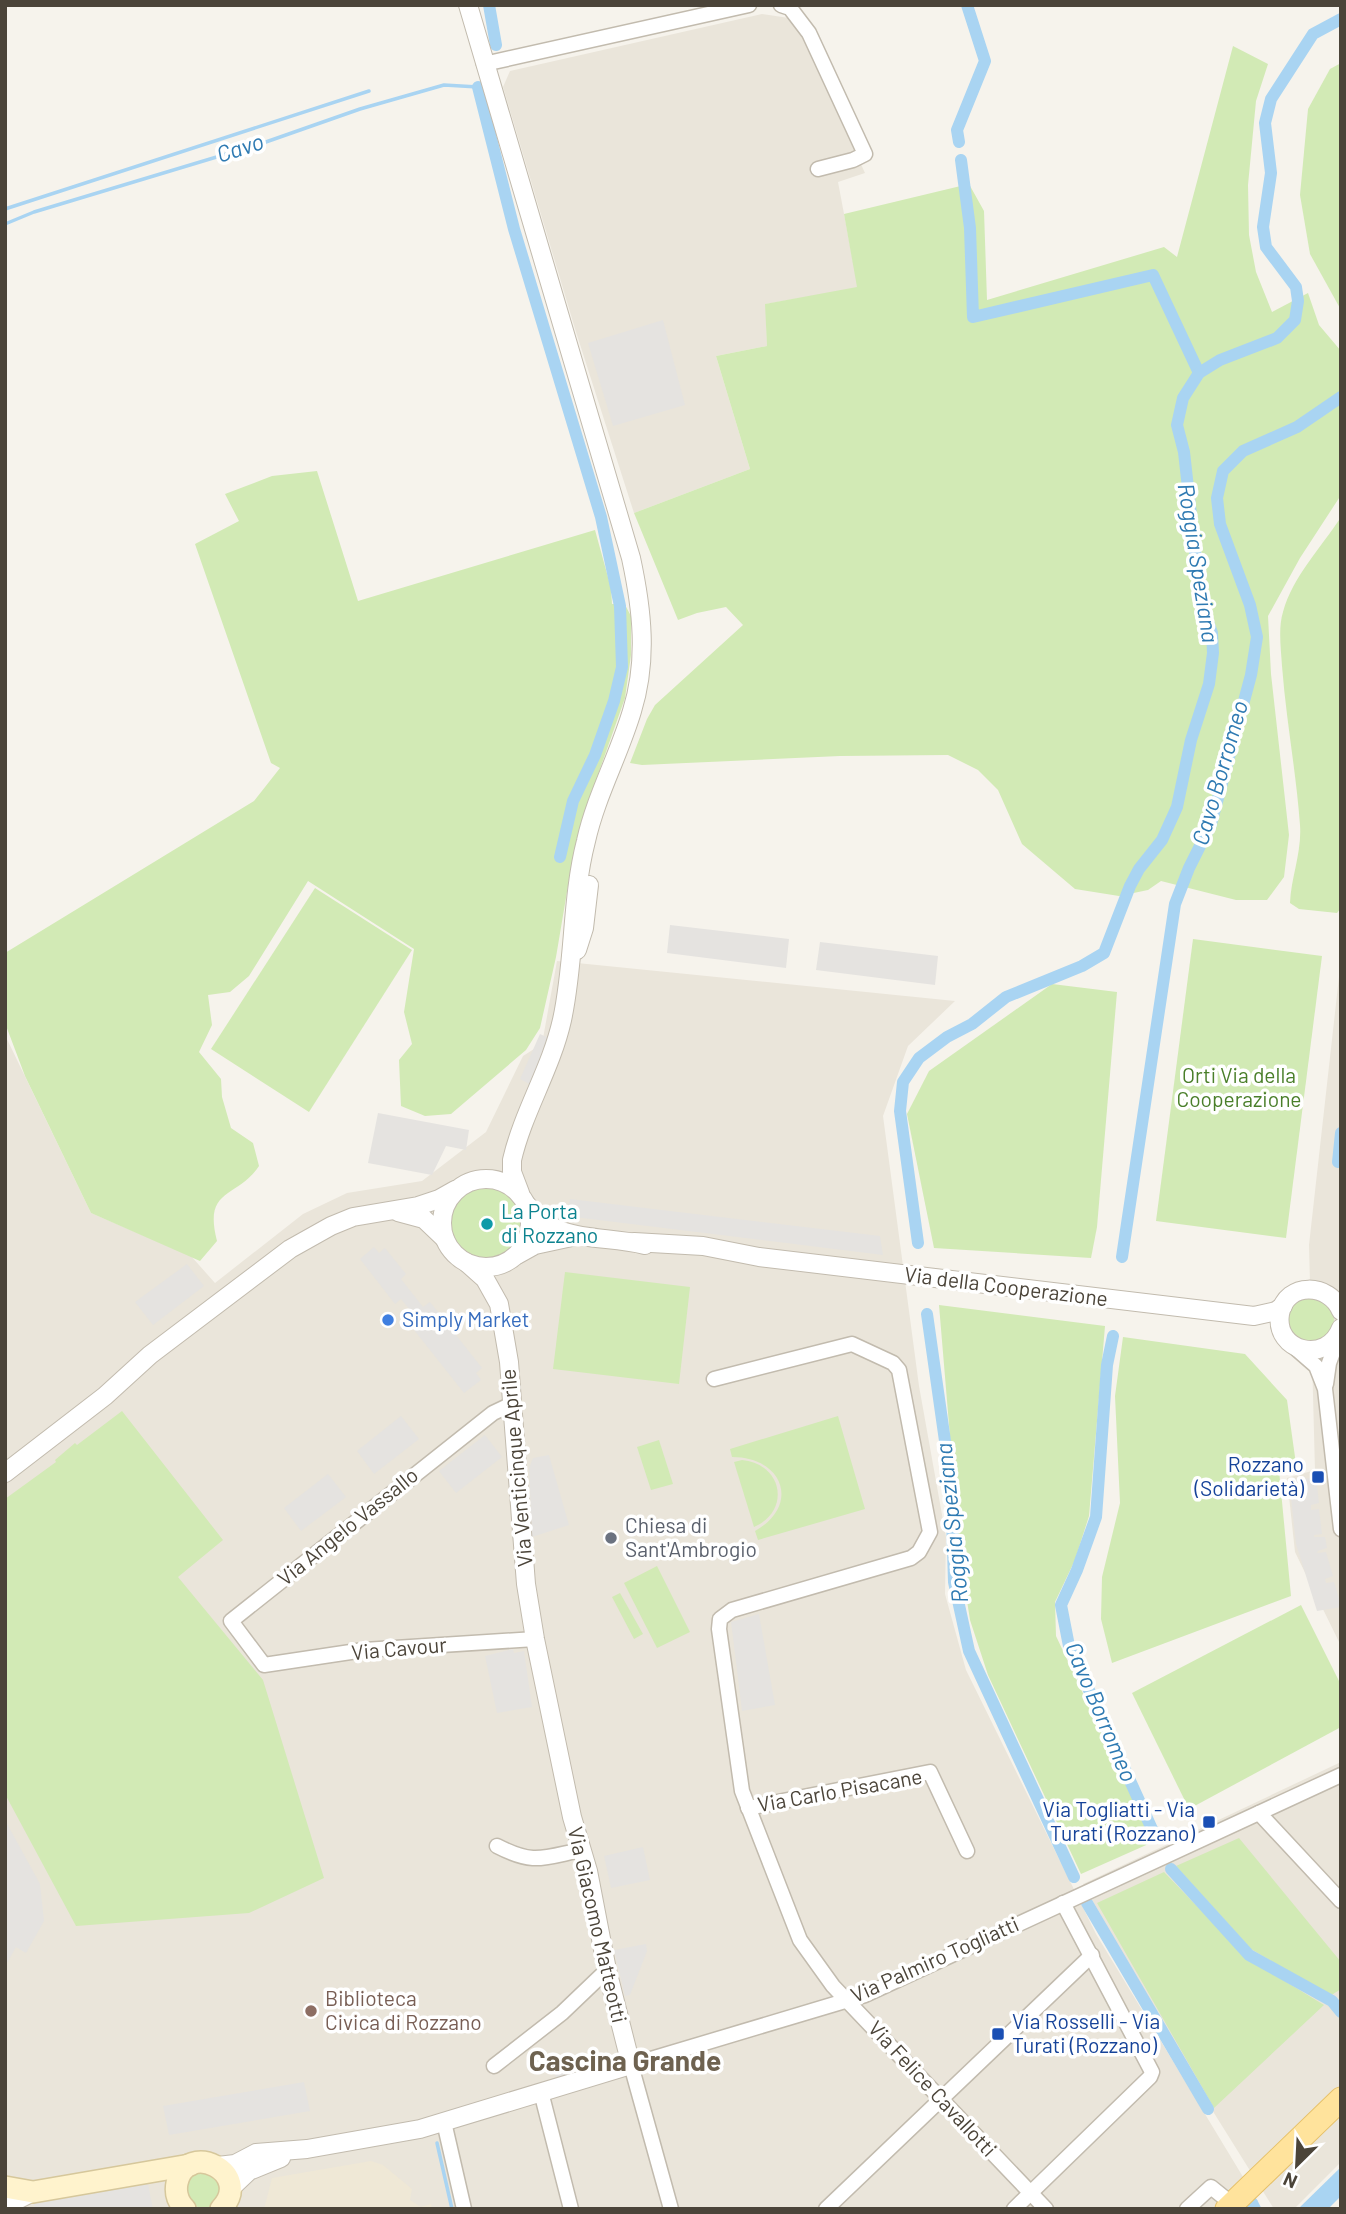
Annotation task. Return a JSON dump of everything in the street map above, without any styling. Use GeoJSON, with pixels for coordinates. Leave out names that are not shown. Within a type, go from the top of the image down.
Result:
{"type":"FeatureCollection","features":[{"type":"Feature","properties":{"kind":"main road"},"geometry":{"type":"LineString","coordinates":[[1229,2206],[1341,2099]]}},
{"type":"Feature","properties":{"kind":"main road"},"geometry":{"type":"LineString","coordinates":[[5,2188],[33,2192],[204,2162],[218,2166],[229,2180],[231,2199]]}},
{"type":"Feature","properties":{"kind":"main road"},"geometry":{"type":"LineString","coordinates":[[185,2209],[177,2197],[176,2188],[183,2171],[190,2165]]}},
{"type":"Feature","properties":{"kind":"street"},"geometry":{"type":"LineString","coordinates":[[391,1211],[424,1219],[445,1240],[452,1252],[467,1263],[494,1266],[515,1256],[525,1245],[530,1232],[530,1218],[511,1168],[514,1150],[556,1043],[567,987],[584,928],[601,795],[633,709],[642,656],[641,604],[631,558],[468,5]]}},
{"type":"Feature","properties":{"kind":"street"},"geometry":{"type":"LineString","coordinates":[[484,64],[749,5]]}},
{"type":"Feature","properties":{"kind":"street"},"geometry":{"type":"LineString","coordinates":[[781,5],[790,8],[809,33],[865,154],[818,169]]}},
{"type":"Feature","properties":{"kind":"street"},"geometry":{"type":"LineString","coordinates":[[5,1473],[105,1396],[150,1355],[251,1277],[308,1238],[353,1217],[439,1199],[481,1178],[514,1150]]}},
{"type":"Feature","properties":{"kind":"street"},"geometry":{"type":"LineString","coordinates":[[481,1178],[506,1183],[523,1199]]}},
{"type":"Feature","properties":{"kind":"street"},"geometry":{"type":"LineString","coordinates":[[445,1240],[442,1219],[444,1208],[455,1190]]}},
{"type":"Feature","properties":{"kind":"street","name":"Via della Cooperazione"},"geometry":{"type":"LineString","coordinates":[[523,1199],[546,1225],[579,1236],[634,1242],[702,1256],[759,1257],[1254,1316],[1276,1311],[1290,1297],[1303,1290],[1316,1289],[1335,1299]]}},
{"type":"Feature","properties":{"kind":"street","name":"Via della Cooperazione"},"geometry":{"type":"LineString","coordinates":[[515,1256],[535,1245],[579,1236]]}},
{"type":"Feature","properties":{"kind":"street","name":"Via Venticinque Aprile"},"geometry":{"type":"LineString","coordinates":[[515,1256],[502,1278],[498,1298],[509,1362],[526,1584],[535,1639]]}},
{"type":"Feature","properties":{"kind":"street","name":"Via Venticinque Aprile"},"geometry":{"type":"LineString","coordinates":[[467,1263],[485,1279],[498,1298]]}},
{"type":"Feature","properties":{"kind":"street"},"geometry":{"type":"LineString","coordinates":[[1335,1299],[1341,1311]]}},
{"type":"Feature","properties":{"kind":"street"},"geometry":{"type":"LineString","coordinates":[[1283,1306],[1280,1321],[1288,1340],[1316,1366],[1325,1389],[1341,1529]]}},
{"type":"Feature","properties":{"kind":"street","name":"Via della Cooperazione"},"geometry":{"type":"LineString","coordinates":[[1254,1316],[1288,1340]]}},
{"type":"Feature","properties":{"kind":"street"},"geometry":{"type":"LineString","coordinates":[[1288,1340],[1308,1351],[1337,1337]]}},
{"type":"Feature","properties":{"kind":"street"},"geometry":{"type":"LineString","coordinates":[[1325,1389],[1337,1337]]}},
{"type":"Feature","properties":{"kind":"street","name":"Via Felice Cavallotti"},"geometry":{"type":"LineString","coordinates":[[714,1380],[852,1344],[893,1363],[901,1377],[930,1532],[919,1552],[911,1558],[732,1610],[720,1619],[719,1629],[738,1770],[748,1808],[800,1940],[822,1972],[1046,2209]]}},
{"type":"Feature","properties":{"kind":"street"},"geometry":{"type":"LineString","coordinates":[[5,1459],[93,1392],[150,1355]]}},
{"type":"Feature","properties":{"kind":"street","name":"Via Angelo Vassallo"},"geometry":{"type":"LineString","coordinates":[[264,1665],[231,1621],[493,1413],[512,1404]]}},
{"type":"Feature","properties":{"kind":"street","name":"Via Cavour"},"geometry":{"type":"LineString","coordinates":[[264,1665],[364,1650],[535,1639]]}},
{"type":"Feature","properties":{"kind":"street","name":"Via Giacomo Matteotti"},"geometry":{"type":"LineString","coordinates":[[535,1639],[553,1730],[592,1891],[607,1970],[671,2209]]}},
{"type":"Feature","properties":{"kind":"street","name":"Via Carlo Pisacane"},"geometry":{"type":"LineString","coordinates":[[748,1808],[930,1772],[967,1851]]}},
{"type":"Feature","properties":{"kind":"street","name":"Via Palmiro Togliatti"},"geometry":{"type":"LineString","coordinates":[[218,2166],[235,2164],[256,2153],[307,2149],[420,2129],[865,1994],[1341,1775]]}},
{"type":"Feature","properties":{"kind":"street"},"geometry":{"type":"LineString","coordinates":[[1259,1813],[1341,1901]]}},
{"type":"Feature","properties":{"kind":"street"},"geometry":{"type":"LineString","coordinates":[[497,1846],[516,1856],[533,1860],[581,1850]]}},
{"type":"Feature","properties":{"kind":"street"},"geometry":{"type":"LineString","coordinates":[[1014,2209],[1150,2077],[1152,2072],[1063,1903]]}},
{"type":"Feature","properties":{"kind":"street"},"geometry":{"type":"LineString","coordinates":[[826,2209],[1092,1955]]}},
{"type":"Feature","properties":{"kind":"street"},"geometry":{"type":"LineString","coordinates":[[494,2066],[562,2013],[607,1970]]}},
{"type":"Feature","properties":{"kind":"street"},"geometry":{"type":"LineString","coordinates":[[541,2092],[571,2209]]}},
{"type":"Feature","properties":{"kind":"street"},"geometry":{"type":"LineString","coordinates":[[444,2122],[464,2209]]}},
{"type":"Feature","properties":{"kind":"street","name":"Via Palmiro Togliatti"},"geometry":{"type":"LineString","coordinates":[[231,2199],[249,2171],[307,2149]]}},
{"type":"Feature","properties":{"kind":"street"},"geometry":{"type":"LineString","coordinates":[[1188,2209],[1211,2186],[1229,2206]]}},
{"type":"Feature","properties":{"kind":"street"},"geometry":{"type":"LineString","coordinates":[[5,2206],[33,2192]]}},
{"type":"Feature","properties":{"kind":"shaded area"},"geometry":{"type":"Polygon","coordinates":[[[762,14],[789,18],[798,27],[865,173],[838,182],[858,288],[766,304],[767,346],[716,356],[750,469],[634,513],[576,332],[503,87],[510,71],[762,14]]]}},
{"type":"Feature","properties":{"kind":"shaded area"},"geometry":{"type":"Polygon","coordinates":[[[663,320],[685,405],[613,426],[588,343],[663,320]]]}},
{"type":"Feature","properties":{"kind":"shaded area"},"geometry":{"type":"Polygon","coordinates":[[[670,925],[789,939],[786,968],[667,953],[670,925]]]}},
{"type":"Feature","properties":{"kind":"shaded area"},"geometry":{"type":"Polygon","coordinates":[[[820,942],[938,956],[935,985],[816,970],[820,942]]]}},
{"type":"Feature","properties":{"kind":"shaded area"},"geometry":{"type":"Polygon","coordinates":[[[1341,959],[1341,1646],[1295,1552],[1287,1478],[1315,1470],[1309,1245],[1341,959]]]}},
{"type":"Feature","properties":{"kind":"shaded area"},"geometry":{"type":"Polygon","coordinates":[[[557,961],[955,1001],[908,1046],[883,1116],[919,1386],[946,1537],[945,1594],[966,1670],[1096,1934],[1257,2200],[1248,2209],[5,2209],[5,1035],[91,1213],[191,1256],[215,1283],[303,1214],[347,1193],[422,1181],[486,1132],[523,1056],[542,1044],[557,961]]]}},
{"type":"Feature","properties":{"kind":"shaded area"},"geometry":{"type":"Polygon","coordinates":[[[540,1034],[551,1039],[533,1086],[520,1079],[540,1034]]]}},
{"type":"Feature","properties":{"kind":"shaded area"},"geometry":{"type":"Polygon","coordinates":[[[378,1113],[469,1130],[466,1150],[446,1146],[432,1175],[368,1163],[378,1113]]]}},
{"type":"Feature","properties":{"kind":"shaded area"},"geometry":{"type":"Polygon","coordinates":[[[570,1199],[880,1236],[883,1255],[566,1216],[570,1199]]]}},
{"type":"Feature","properties":{"kind":"shaded area"},"geometry":{"type":"Polygon","coordinates":[[[374,1247],[379,1253],[385,1248],[406,1274],[401,1279],[423,1307],[430,1302],[482,1368],[476,1373],[481,1380],[464,1393],[407,1321],[414,1315],[401,1299],[395,1304],[360,1259],[374,1247]]]}},
{"type":"Feature","properties":{"kind":"shaded area"},"geometry":{"type":"Polygon","coordinates":[[[187,1264],[204,1286],[153,1325],[135,1302],[187,1264]]]}},
{"type":"Feature","properties":{"kind":"shaded area"},"geometry":{"type":"Polygon","coordinates":[[[401,1416],[419,1439],[374,1474],[357,1451],[401,1416]]]}},
{"type":"Feature","properties":{"kind":"shaded area"},"geometry":{"type":"Polygon","coordinates":[[[485,1435],[502,1457],[456,1493],[439,1471],[485,1435]]]}},
{"type":"Feature","properties":{"kind":"shaded area"},"geometry":{"type":"Polygon","coordinates":[[[549,1455],[569,1525],[532,1537],[529,1468],[533,1458],[549,1455]]]}},
{"type":"Feature","properties":{"kind":"shaded area"},"geometry":{"type":"Polygon","coordinates":[[[328,1474],[346,1497],[301,1531],[284,1508],[328,1474]]]}},
{"type":"Feature","properties":{"kind":"shaded area"},"geometry":{"type":"Polygon","coordinates":[[[1316,1478],[1319,1503],[1311,1505],[1311,1510],[1319,1509],[1322,1534],[1314,1537],[1325,1537],[1327,1548],[1317,1553],[1326,1552],[1333,1576],[1325,1579],[1326,1583],[1334,1582],[1341,1605],[1317,1611],[1296,1544],[1289,1479],[1316,1478]]]}},
{"type":"Feature","properties":{"kind":"shaded area"},"geometry":{"type":"Polygon","coordinates":[[[759,1614],[775,1705],[742,1711],[731,1622],[759,1614]]]}},
{"type":"Feature","properties":{"kind":"shaded area"},"geometry":{"type":"Polygon","coordinates":[[[513,1649],[514,1653],[524,1651],[532,1707],[497,1713],[485,1656],[513,1649]]]}},
{"type":"Feature","properties":{"kind":"shaded area"},"geometry":{"type":"Polygon","coordinates":[[[1341,1762],[1341,2162],[1294,2209],[1274,2209],[1209,2105],[1083,1884],[1341,1762]]]}},
{"type":"Feature","properties":{"kind":"shaded area"},"geometry":{"type":"Polygon","coordinates":[[[5,1820],[40,1884],[44,1921],[26,1953],[16,1947],[7,1963],[5,1962],[5,1820]]]}},
{"type":"Feature","properties":{"kind":"shaded area"},"geometry":{"type":"Polygon","coordinates":[[[643,1847],[650,1880],[611,1888],[604,1856],[643,1847]]]}},
{"type":"Feature","properties":{"kind":"shaded area"},"geometry":{"type":"Polygon","coordinates":[[[646,1944],[647,1951],[630,1995],[625,1996],[614,1950],[646,1944]]]}},
{"type":"Feature","properties":{"kind":"shaded area"},"geometry":{"type":"Polygon","coordinates":[[[603,2054],[606,2066],[557,2080],[553,2069],[603,2054]]]}},
{"type":"Feature","properties":{"kind":"shaded area"},"geometry":{"type":"Polygon","coordinates":[[[304,2082],[310,2111],[169,2135],[163,2106],[304,2082]]]}},
{"type":"Feature","properties":{"kind":"shaded area"},"geometry":{"type":"Polygon","coordinates":[[[371,2161],[383,2165],[412,2189],[410,2200],[421,2207],[431,2204],[432,2209],[264,2209],[272,2178],[371,2161]]]}},
{"type":"Feature","properties":{"kind":"shaded area"},"geometry":{"type":"Polygon","coordinates":[[[147,2179],[153,2209],[35,2209],[33,2199],[147,2179]]]}},
{"type":"Feature","properties":{"kind":"green space"},"geometry":{"type":"Polygon","coordinates":[[[1233,46],[1268,64],[1256,101],[1248,185],[1249,235],[1256,272],[1272,312],[1308,293],[1319,325],[1341,351],[1341,495],[1300,558],[1268,616],[1271,674],[1289,835],[1284,877],[1267,900],[1236,900],[1161,881],[1148,890],[1119,896],[1075,889],[1022,844],[998,790],[978,770],[948,755],[840,756],[642,765],[630,763],[655,705],[743,625],[726,607],[678,620],[634,513],[750,469],[716,356],[767,346],[765,304],[857,287],[844,214],[969,184],[984,211],[987,300],[1164,247],[1177,257],[1233,46]]]}},
{"type":"Feature","properties":{"kind":"green space"},"geometry":{"type":"Polygon","coordinates":[[[1341,63],[1341,310],[1310,254],[1300,195],[1308,109],[1330,69],[1341,63]]]}},
{"type":"Feature","properties":{"kind":"green space"},"geometry":{"type":"Polygon","coordinates":[[[317,471],[358,601],[595,530],[611,588],[612,604],[624,603],[631,616],[631,655],[625,698],[588,803],[570,874],[556,957],[540,1028],[526,1050],[451,1114],[425,1116],[401,1106],[399,1060],[412,1044],[404,1012],[414,949],[308,881],[249,976],[230,992],[208,995],[212,1025],[199,1052],[221,1079],[222,1097],[231,1128],[253,1143],[259,1166],[218,1202],[214,1224],[217,1241],[200,1261],[91,1213],[25,1076],[5,1023],[5,953],[254,801],[280,768],[271,763],[195,544],[239,521],[225,494],[272,476],[317,471]]]}},
{"type":"Feature","properties":{"kind":"green space"},"geometry":{"type":"Polygon","coordinates":[[[1341,517],[1341,908],[1337,913],[1299,909],[1290,903],[1300,825],[1280,632],[1281,618],[1293,586],[1341,517]]]}},
{"type":"Feature","properties":{"kind":"green space"},"geometry":{"type":"Polygon","coordinates":[[[315,888],[412,950],[309,1112],[211,1049],[315,888]]]}},
{"type":"Feature","properties":{"kind":"green space","name":"Orti Via della Cooperazione"},"geometry":{"type":"Polygon","coordinates":[[[1193,939],[1322,956],[1286,1238],[1156,1221],[1193,939]]]}},
{"type":"Feature","properties":{"kind":"green space"},"geometry":{"type":"Polygon","coordinates":[[[1052,984],[1117,992],[1097,1227],[1091,1258],[934,1248],[907,1114],[929,1071],[1052,984]]]}},
{"type":"Feature","properties":{"kind":"green space"},"geometry":{"type":"Polygon","coordinates":[[[486,1187],[506,1193],[516,1203],[522,1223],[516,1243],[506,1253],[486,1259],[466,1253],[456,1243],[450,1223],[456,1203],[466,1193],[486,1187]]]}},
{"type":"Feature","properties":{"kind":"green space"},"geometry":{"type":"Polygon","coordinates":[[[565,1272],[690,1287],[679,1384],[553,1369],[565,1272]]]}},
{"type":"Feature","properties":{"kind":"green space"},"geometry":{"type":"Polygon","coordinates":[[[1311,1297],[1327,1304],[1334,1320],[1327,1336],[1311,1343],[1295,1336],[1288,1320],[1295,1304],[1311,1297]]]}},
{"type":"Feature","properties":{"kind":"green space"},"geometry":{"type":"Polygon","coordinates":[[[939,1305],[1105,1326],[1089,1516],[1075,1560],[1055,1602],[1056,1636],[1153,1842],[1081,1874],[988,1675],[970,1620],[960,1556],[939,1305]]]}},
{"type":"Feature","properties":{"kind":"green space"},"geometry":{"type":"Polygon","coordinates":[[[1123,1337],[1245,1354],[1287,1400],[1296,1464],[1279,1470],[1291,1596],[1112,1663],[1101,1619],[1102,1577],[1120,1503],[1115,1396],[1123,1337]]]}},
{"type":"Feature","properties":{"kind":"green space"},"geometry":{"type":"Polygon","coordinates":[[[122,1411],[223,1540],[178,1577],[263,1680],[324,1878],[249,1913],[76,1926],[5,1794],[5,1499],[56,1462],[55,1460],[75,1443],[77,1445],[122,1411]]]}},
{"type":"Feature","properties":{"kind":"green space"},"geometry":{"type":"Polygon","coordinates":[[[838,1416],[865,1509],[758,1540],[755,1531],[769,1520],[778,1508],[780,1484],[764,1465],[750,1459],[732,1457],[730,1449],[838,1416]]]}},
{"type":"Feature","properties":{"kind":"green space"},"geometry":{"type":"Polygon","coordinates":[[[659,1440],[673,1484],[651,1490],[637,1447],[659,1440]]]}},
{"type":"Feature","properties":{"kind":"green space"},"geometry":{"type":"Polygon","coordinates":[[[742,1460],[756,1463],[766,1470],[774,1479],[777,1489],[774,1510],[766,1520],[754,1527],[734,1462],[742,1460]]]}},
{"type":"Feature","properties":{"kind":"green space"},"geometry":{"type":"Polygon","coordinates":[[[657,1566],[690,1632],[657,1648],[624,1583],[657,1566]]]}},
{"type":"Feature","properties":{"kind":"green space"},"geometry":{"type":"Polygon","coordinates":[[[620,1593],[643,1634],[634,1639],[612,1597],[620,1593]]]}},
{"type":"Feature","properties":{"kind":"green space"},"geometry":{"type":"Polygon","coordinates":[[[1301,1605],[1341,1685],[1341,1727],[1189,1809],[1132,1693],[1301,1605]]]}},
{"type":"Feature","properties":{"kind":"green space"},"geometry":{"type":"Polygon","coordinates":[[[1239,1838],[1341,1962],[1341,1989],[1330,1996],[1251,1949],[1176,1866],[1239,1838]]]}},
{"type":"Feature","properties":{"kind":"green space"},"geometry":{"type":"Polygon","coordinates":[[[1164,1872],[1247,1958],[1324,2005],[1214,2108],[1097,1903],[1164,1872]]]}},
{"type":"Feature","properties":{"kind":"green space"},"geometry":{"type":"Polygon","coordinates":[[[210,2171],[222,2186],[212,2207],[200,2208],[187,2200],[185,2182],[192,2173],[210,2171]]]}},
{"type":"Feature","properties":{"kind":"water"},"geometry":{"type":"Polygon","coordinates":[[[1341,2167],[1341,2196],[1328,2209],[1298,2209],[1341,2167]]]}},
{"type":"Feature","properties":{"kind":"waterway"},"geometry":{"type":"LineString","coordinates":[[489,5],[496,45]]}},
{"type":"Feature","properties":{"kind":"waterway"},"geometry":{"type":"LineString","coordinates":[[959,142],[957,130],[985,61],[967,5]]}},
{"type":"Feature","properties":{"kind":"waterway","name":"Roggia Speziana"},"geometry":{"type":"LineString","coordinates":[[918,1243],[900,1111],[903,1082],[919,1058],[947,1037],[972,1024],[1006,997],[1082,966],[1104,953],[1130,886],[1139,869],[1162,840],[1177,807],[1191,740],[1209,684],[1213,653],[1212,633],[1204,611],[1198,578],[1184,452],[1177,425],[1183,398],[1199,373],[1220,360],[1277,338],[1295,320],[1298,301],[1296,287],[1266,247],[1263,227],[1271,173],[1265,123],[1271,99],[1313,34],[1341,19]]}},
{"type":"Feature","properties":{"kind":"waterway","name":"Cavo"},"geometry":{"type":"LineString","coordinates":[[5,224],[34,212],[263,143],[360,109],[444,85],[478,87]]}},
{"type":"Feature","properties":{"kind":"waterway"},"geometry":{"type":"LineString","coordinates":[[478,87],[514,229],[601,517],[620,606],[622,667],[614,701],[595,755],[573,801],[560,857]]}},
{"type":"Feature","properties":{"kind":"waterway"},"geometry":{"type":"LineString","coordinates":[[5,209],[369,91]]}},
{"type":"Feature","properties":{"kind":"waterway"},"geometry":{"type":"LineString","coordinates":[[961,160],[970,228],[973,317],[1153,275],[1199,373]]}},
{"type":"Feature","properties":{"kind":"waterway","name":"Cavo Borromeo"},"geometry":{"type":"LineString","coordinates":[[1122,1257],[1175,904],[1211,824],[1251,675],[1257,637],[1250,605],[1220,524],[1217,498],[1223,471],[1243,451],[1297,427],[1341,397]]}},
{"type":"Feature","properties":{"kind":"waterway"},"geometry":{"type":"LineString","coordinates":[[1338,1162],[1341,1133]]}},
{"type":"Feature","properties":{"kind":"waterway","name":"Roggia Speziana"},"geometry":{"type":"LineString","coordinates":[[927,1314],[946,1448],[954,1582],[969,1651],[1074,1877]]}},
{"type":"Feature","properties":{"kind":"waterway","name":"Cavo Borromeo"},"geometry":{"type":"LineString","coordinates":[[1113,1336],[1107,1365],[1096,1517],[1061,1605],[1069,1646],[1156,1838]]}},
{"type":"Feature","properties":{"kind":"waterway","name":"Cavo Borromeo"},"geometry":{"type":"LineString","coordinates":[[1171,1869],[1249,1955],[1332,2001],[1341,2012]]}},
{"type":"Feature","properties":{"kind":"waterway","name":"Roggia Speziana"},"geometry":{"type":"LineString","coordinates":[[1087,1903],[1208,2109]]}},
{"type":"Feature","properties":{"kind":"waterway"},"geometry":{"type":"LineString","coordinates":[[437,2143],[452,2209]]}},
{"type":"Feature","properties":{"kind":"waterway","name":"Roggia Speziana"},"geometry":{"type":"LineString","coordinates":[[1252,2203],[1255,2209]]}},
{"type":"Feature","properties":{"kind":"place","name":"La Porta di Rozzano"},"geometry":{"type":"Point","coordinates":[487,1224]}},
{"type":"Feature","properties":{"kind":"place","name":"Simply Market"},"geometry":{"type":"Point","coordinates":[388,1320]}},
{"type":"Feature","properties":{"kind":"place","name":"Rozzano (Solidarietà)"},"geometry":{"type":"Point","coordinates":[1318,1477]}},
{"type":"Feature","properties":{"kind":"place","name":"Chiesa di Sant'Ambrogio"},"geometry":{"type":"Point","coordinates":[611,1538]}},
{"type":"Feature","properties":{"kind":"place","name":"Via Togliatti - Via Turati (Rozzano)"},"geometry":{"type":"Point","coordinates":[1209,1822]}},
{"type":"Feature","properties":{"kind":"place","name":"Biblioteca Civica di Rozzano"},"geometry":{"type":"Point","coordinates":[311,2011]}},
{"type":"Feature","properties":{"kind":"place","name":"Via Rosselli - Via Turati (Rozzano)"},"geometry":{"type":"Point","coordinates":[998,2034]}},
{"type":"Feature","properties":{"kind":"district","name":"Cascina Grande"},"geometry":{"type":"Point","coordinates":[625,2061]}}]}
